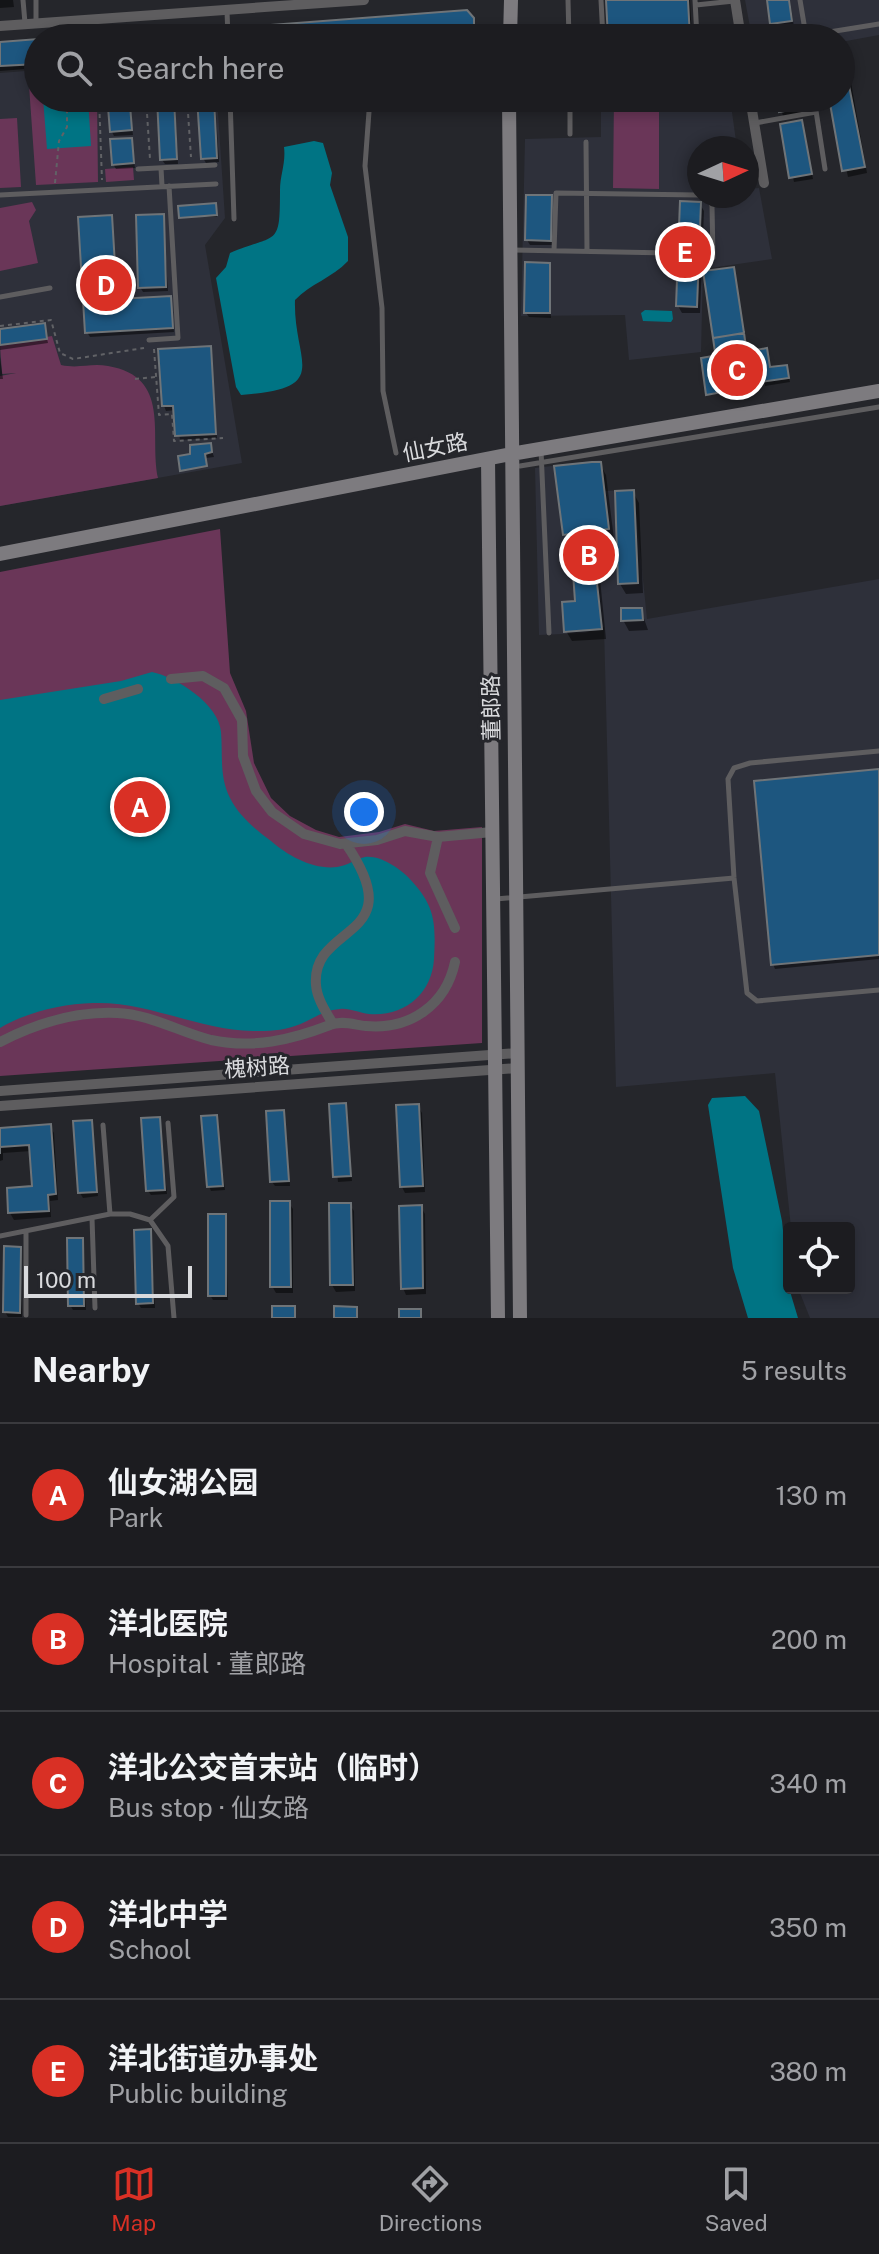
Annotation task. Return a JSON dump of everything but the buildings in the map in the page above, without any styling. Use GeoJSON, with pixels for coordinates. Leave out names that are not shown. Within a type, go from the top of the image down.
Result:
{"type":"FeatureCollection","features":[{"type":"Feature","properties":{"kind":"street"},"geometry":{"type":"LineString","coordinates":[[31,24],[364,0]]}},
{"type":"Feature","properties":{"kind":"street"},"geometry":{"type":"LineString","coordinates":[[510,24],[511,0]]}},
{"type":"Feature","properties":{"kind":"street"},"geometry":{"type":"LineString","coordinates":[[735,1],[739,24]]}},
{"type":"Feature","properties":{"kind":"street"},"geometry":{"type":"LineString","coordinates":[[0,26],[24,24]]}},
{"type":"Feature","properties":{"kind":"street","name":"董郎路"},"geometry":{"type":"LineString","coordinates":[[509,112],[508,250],[515,460],[515,897],[520,1318]]}},
{"type":"Feature","properties":{"kind":"street"},"geometry":{"type":"LineString","coordinates":[[752,112],[764,183]]}},
{"type":"Feature","properties":{"kind":"street","name":"仙女路"},"geometry":{"type":"LineString","coordinates":[[0,554],[488,459],[515,460],[542,456],[879,391]]}},
{"type":"Feature","properties":{"kind":"street","name":"董郎路"},"geometry":{"type":"LineString","coordinates":[[488,459],[498,1318]]}},
{"type":"Feature","properties":{"kind":"street"},"geometry":{"type":"LineString","coordinates":[[172,678],[203,676],[216,681],[233,698],[242,720],[245,765],[256,791],[272,812],[304,834],[346,844],[377,840],[405,831],[438,837],[492,832]]}},
{"type":"Feature","properties":{"kind":"street"},"geometry":{"type":"LineString","coordinates":[[104,699],[138,689]]}},
{"type":"Feature","properties":{"kind":"street"},"geometry":{"type":"LineString","coordinates":[[438,837],[430,873],[455,928]]}},
{"type":"Feature","properties":{"kind":"street"},"geometry":{"type":"LineString","coordinates":[[330,1020],[316,985],[319,965],[330,948],[358,926],[368,907],[366,877],[346,844]]}},
{"type":"Feature","properties":{"kind":"street"},"geometry":{"type":"LineString","coordinates":[[0,1042],[52,1020],[94,1013],[143,1016],[212,1040],[238,1043],[303,1037],[330,1020],[386,1027],[418,1018],[440,996],[455,962]]}},
{"type":"Feature","properties":{"kind":"street","name":"槐树路"},"geometry":{"type":"LineString","coordinates":[[0,1106],[517,1060]]}},
{"type":"Feature","properties":{"kind":"street","name":"槐树路"},"geometry":{"type":"LineString","coordinates":[[0,1091],[495,1062]]}},
{"type":"Feature","properties":{"kind":"lane"},"geometry":{"type":"LineString","coordinates":[[23,0],[31,24]]}},
{"type":"Feature","properties":{"kind":"lane"},"geometry":{"type":"LineString","coordinates":[[31,24],[36,0]]}},
{"type":"Feature","properties":{"kind":"lane"},"geometry":{"type":"LineString","coordinates":[[568,0],[569,24]]}},
{"type":"Feature","properties":{"kind":"lane"},"geometry":{"type":"LineString","coordinates":[[601,0],[602,24]]}},
{"type":"Feature","properties":{"kind":"lane"},"geometry":{"type":"LineString","coordinates":[[800,0],[804,24]]}},
{"type":"Feature","properties":{"kind":"lane"},"geometry":{"type":"LineString","coordinates":[[696,24],[695,3],[735,1]]}},
{"type":"Feature","properties":{"kind":"lane"},"geometry":{"type":"LineString","coordinates":[[227,10],[228,24]]}},
{"type":"Feature","properties":{"kind":"lane"},"geometry":{"type":"LineString","coordinates":[[855,28],[879,24]]}},
{"type":"Feature","properties":{"kind":"lane"},"geometry":{"type":"LineString","coordinates":[[230,112],[234,219]]}},
{"type":"Feature","properties":{"kind":"lane"},"geometry":{"type":"LineString","coordinates":[[369,112],[365,166],[382,308],[383,391],[396,453]]}},
{"type":"Feature","properties":{"kind":"lane"},"geometry":{"type":"LineString","coordinates":[[570,112],[570,134]]}},
{"type":"Feature","properties":{"kind":"lane"},"geometry":{"type":"LineString","coordinates":[[754,123],[816,112],[825,169]]}},
{"type":"Feature","properties":{"kind":"lane"},"geometry":{"type":"LineString","coordinates":[[586,142],[587,251]]}},
{"type":"Feature","properties":{"kind":"lane"},"geometry":{"type":"LineString","coordinates":[[138,169],[215,165]]}},
{"type":"Feature","properties":{"kind":"lane"},"geometry":{"type":"LineString","coordinates":[[152,340],[178,338],[166,186],[161,168]]}},
{"type":"Feature","properties":{"kind":"lane"},"geometry":{"type":"LineString","coordinates":[[0,195],[216,184]]}},
{"type":"Feature","properties":{"kind":"lane"},"geometry":{"type":"LineString","coordinates":[[554,251],[556,193],[687,195]]}},
{"type":"Feature","properties":{"kind":"lane"},"geometry":{"type":"LineString","coordinates":[[712,208],[713,258]]}},
{"type":"Feature","properties":{"kind":"lane"},"geometry":{"type":"LineString","coordinates":[[508,250],[669,253]]}},
{"type":"Feature","properties":{"kind":"lane"},"geometry":{"type":"LineString","coordinates":[[0,297],[50,288]]}},
{"type":"Feature","properties":{"kind":"lane"},"geometry":{"type":"LineString","coordinates":[[549,633],[540,471],[542,456],[879,407]]}},
{"type":"Feature","properties":{"kind":"lane"},"geometry":{"type":"LineString","coordinates":[[879,751],[750,763],[734,768],[728,779],[734,878],[747,993],[757,1001],[879,990]]}},
{"type":"Feature","properties":{"kind":"lane"},"geometry":{"type":"LineString","coordinates":[[493,900],[734,878]]}},
{"type":"Feature","properties":{"kind":"lane"},"geometry":{"type":"LineString","coordinates":[[150,1220],[174,1197],[168,1123]]}},
{"type":"Feature","properties":{"kind":"lane"},"geometry":{"type":"LineString","coordinates":[[103,1125],[110,1214]]}},
{"type":"Feature","properties":{"kind":"lane"},"geometry":{"type":"LineString","coordinates":[[0,1236],[110,1214],[130,1214],[150,1220],[168,1246],[174,1318]]}},
{"type":"Feature","properties":{"kind":"lane"},"geometry":{"type":"LineString","coordinates":[[92,1218],[95,1308]]}},
{"type":"Feature","properties":{"kind":"lane"},"geometry":{"type":"LineString","coordinates":[[26,1233],[26,1315]]}},
{"type":"Feature","properties":{"kind":"path"},"geometry":{"type":"LineString","coordinates":[[55,192],[57,153],[59,141],[67,127],[67,112]]}},
{"type":"Feature","properties":{"kind":"path"},"geometry":{"type":"LineString","coordinates":[[99,112],[103,189]]}},
{"type":"Feature","properties":{"kind":"path"},"geometry":{"type":"LineString","coordinates":[[147,112],[151,169]]}},
{"type":"Feature","properties":{"kind":"path"},"geometry":{"type":"LineString","coordinates":[[188,112],[192,166]]}},
{"type":"Feature","properties":{"kind":"path"},"geometry":{"type":"LineString","coordinates":[[0,326],[51,320],[60,353],[73,359],[143,349],[152,340]]}},
{"type":"Feature","properties":{"kind":"path"},"geometry":{"type":"LineString","coordinates":[[152,340],[159,415],[172,414],[174,441],[223,438]]}},
{"type":"Feature","properties":{"kind":"path"},"geometry":{"type":"LineString","coordinates":[[135,379],[157,377]]}},
{"type":"Feature","properties":{"kind":"shaded area"},"geometry":{"type":"Polygon","coordinates":[[[745,0],[879,0],[879,35],[855,39],[855,24],[749,24],[745,0]]]}},
{"type":"Feature","properties":{"kind":"shaded area"},"geometry":{"type":"Polygon","coordinates":[[[24,71],[24,112],[218,112],[225,218],[205,245],[242,463],[0,506],[0,73],[24,71]]]}},
{"type":"Feature","properties":{"kind":"shaded area"},"geometry":{"type":"Polygon","coordinates":[[[31,112],[97,112],[98,182],[36,185],[31,112]]]}},
{"type":"Feature","properties":{"kind":"shaded area"},"geometry":{"type":"Polygon","coordinates":[[[601,112],[732,112],[735,136],[687,136],[687,208],[759,208],[759,188],[772,259],[703,269],[701,352],[629,360],[625,315],[521,316],[525,139],[601,137],[601,112]]]}},
{"type":"Feature","properties":{"kind":"shaded area"},"geometry":{"type":"Polygon","coordinates":[[[614,112],[659,112],[659,189],[613,188],[614,112]]]}},
{"type":"Feature","properties":{"kind":"shaded area"},"geometry":{"type":"Polygon","coordinates":[[[17,118],[21,187],[0,188],[0,119],[17,118]]]}},
{"type":"Feature","properties":{"kind":"shaded area"},"geometry":{"type":"Polygon","coordinates":[[[133,167],[134,180],[106,182],[105,169],[133,167]]]}},
{"type":"Feature","properties":{"kind":"shaded area"},"geometry":{"type":"Polygon","coordinates":[[[32,202],[36,210],[29,221],[38,263],[0,271],[0,208],[32,202]]]}},
{"type":"Feature","properties":{"kind":"shaded area"},"geometry":{"type":"Polygon","coordinates":[[[52,336],[61,365],[108,366],[128,372],[142,382],[154,410],[158,478],[0,506],[0,376],[16,373],[2,374],[0,345],[52,336]]]}},
{"type":"Feature","properties":{"kind":"shaded area"},"geometry":{"type":"Polygon","coordinates":[[[601,460],[605,491],[634,490],[647,619],[879,579],[879,1318],[810,1318],[800,1294],[855,1294],[855,1222],[790,1222],[775,1073],[616,1087],[604,627],[585,633],[539,635],[535,468],[601,460]]]}},
{"type":"Feature","properties":{"kind":"shaded area"},"geometry":{"type":"Polygon","coordinates":[[[220,529],[230,673],[246,711],[254,763],[271,798],[290,816],[316,830],[339,837],[379,832],[405,824],[434,831],[482,827],[482,1043],[0,1076],[0,572],[220,529]]]}},
{"type":"Feature","properties":{"kind":"water"},"geometry":{"type":"Polygon","coordinates":[[[44,112],[89,112],[91,146],[47,149],[44,112]]]}},
{"type":"Feature","properties":{"kind":"water"},"geometry":{"type":"Polygon","coordinates":[[[314,141],[323,143],[332,173],[330,185],[348,237],[348,261],[295,300],[302,356],[298,378],[288,386],[241,395],[236,387],[216,278],[226,267],[230,253],[273,236],[279,222],[284,147],[314,141]]]}},
{"type":"Feature","properties":{"kind":"water"},"geometry":{"type":"Polygon","coordinates":[[[645,310],[672,311],[673,319],[671,322],[643,321],[641,313],[645,310]]]}},
{"type":"Feature","properties":{"kind":"water"},"geometry":{"type":"Polygon","coordinates":[[[152,672],[195,693],[213,712],[221,732],[223,774],[230,798],[259,832],[293,857],[310,864],[328,867],[341,866],[365,857],[382,860],[399,869],[417,887],[432,914],[435,946],[428,983],[414,1001],[394,1012],[382,1014],[334,1010],[290,1028],[269,1031],[213,1026],[133,1006],[93,1003],[45,1010],[0,1028],[0,700],[121,681],[152,672]]]}},
{"type":"Feature","properties":{"kind":"water"},"geometry":{"type":"Polygon","coordinates":[[[745,1096],[759,1111],[782,1221],[783,1294],[791,1294],[798,1318],[748,1318],[733,1268],[708,1105],[712,1098],[745,1096]]]}},
{"type":"Feature","properties":{"kind":"place","name":"洋北街道办事处"},"geometry":{"type":"Point","coordinates":[685,252]}},
{"type":"Feature","properties":{"kind":"place","name":"洋北中学"},"geometry":{"type":"Point","coordinates":[106,285]}},
{"type":"Feature","properties":{"kind":"place","name":"洋北公交首末站（临时）"},"geometry":{"type":"Point","coordinates":[737,370]}},
{"type":"Feature","properties":{"kind":"place","name":"洋北医院"},"geometry":{"type":"Point","coordinates":[589,555]}},
{"type":"Feature","properties":{"kind":"place","name":"仙女湖公园"},"geometry":{"type":"Point","coordinates":[140,807]}}]}
